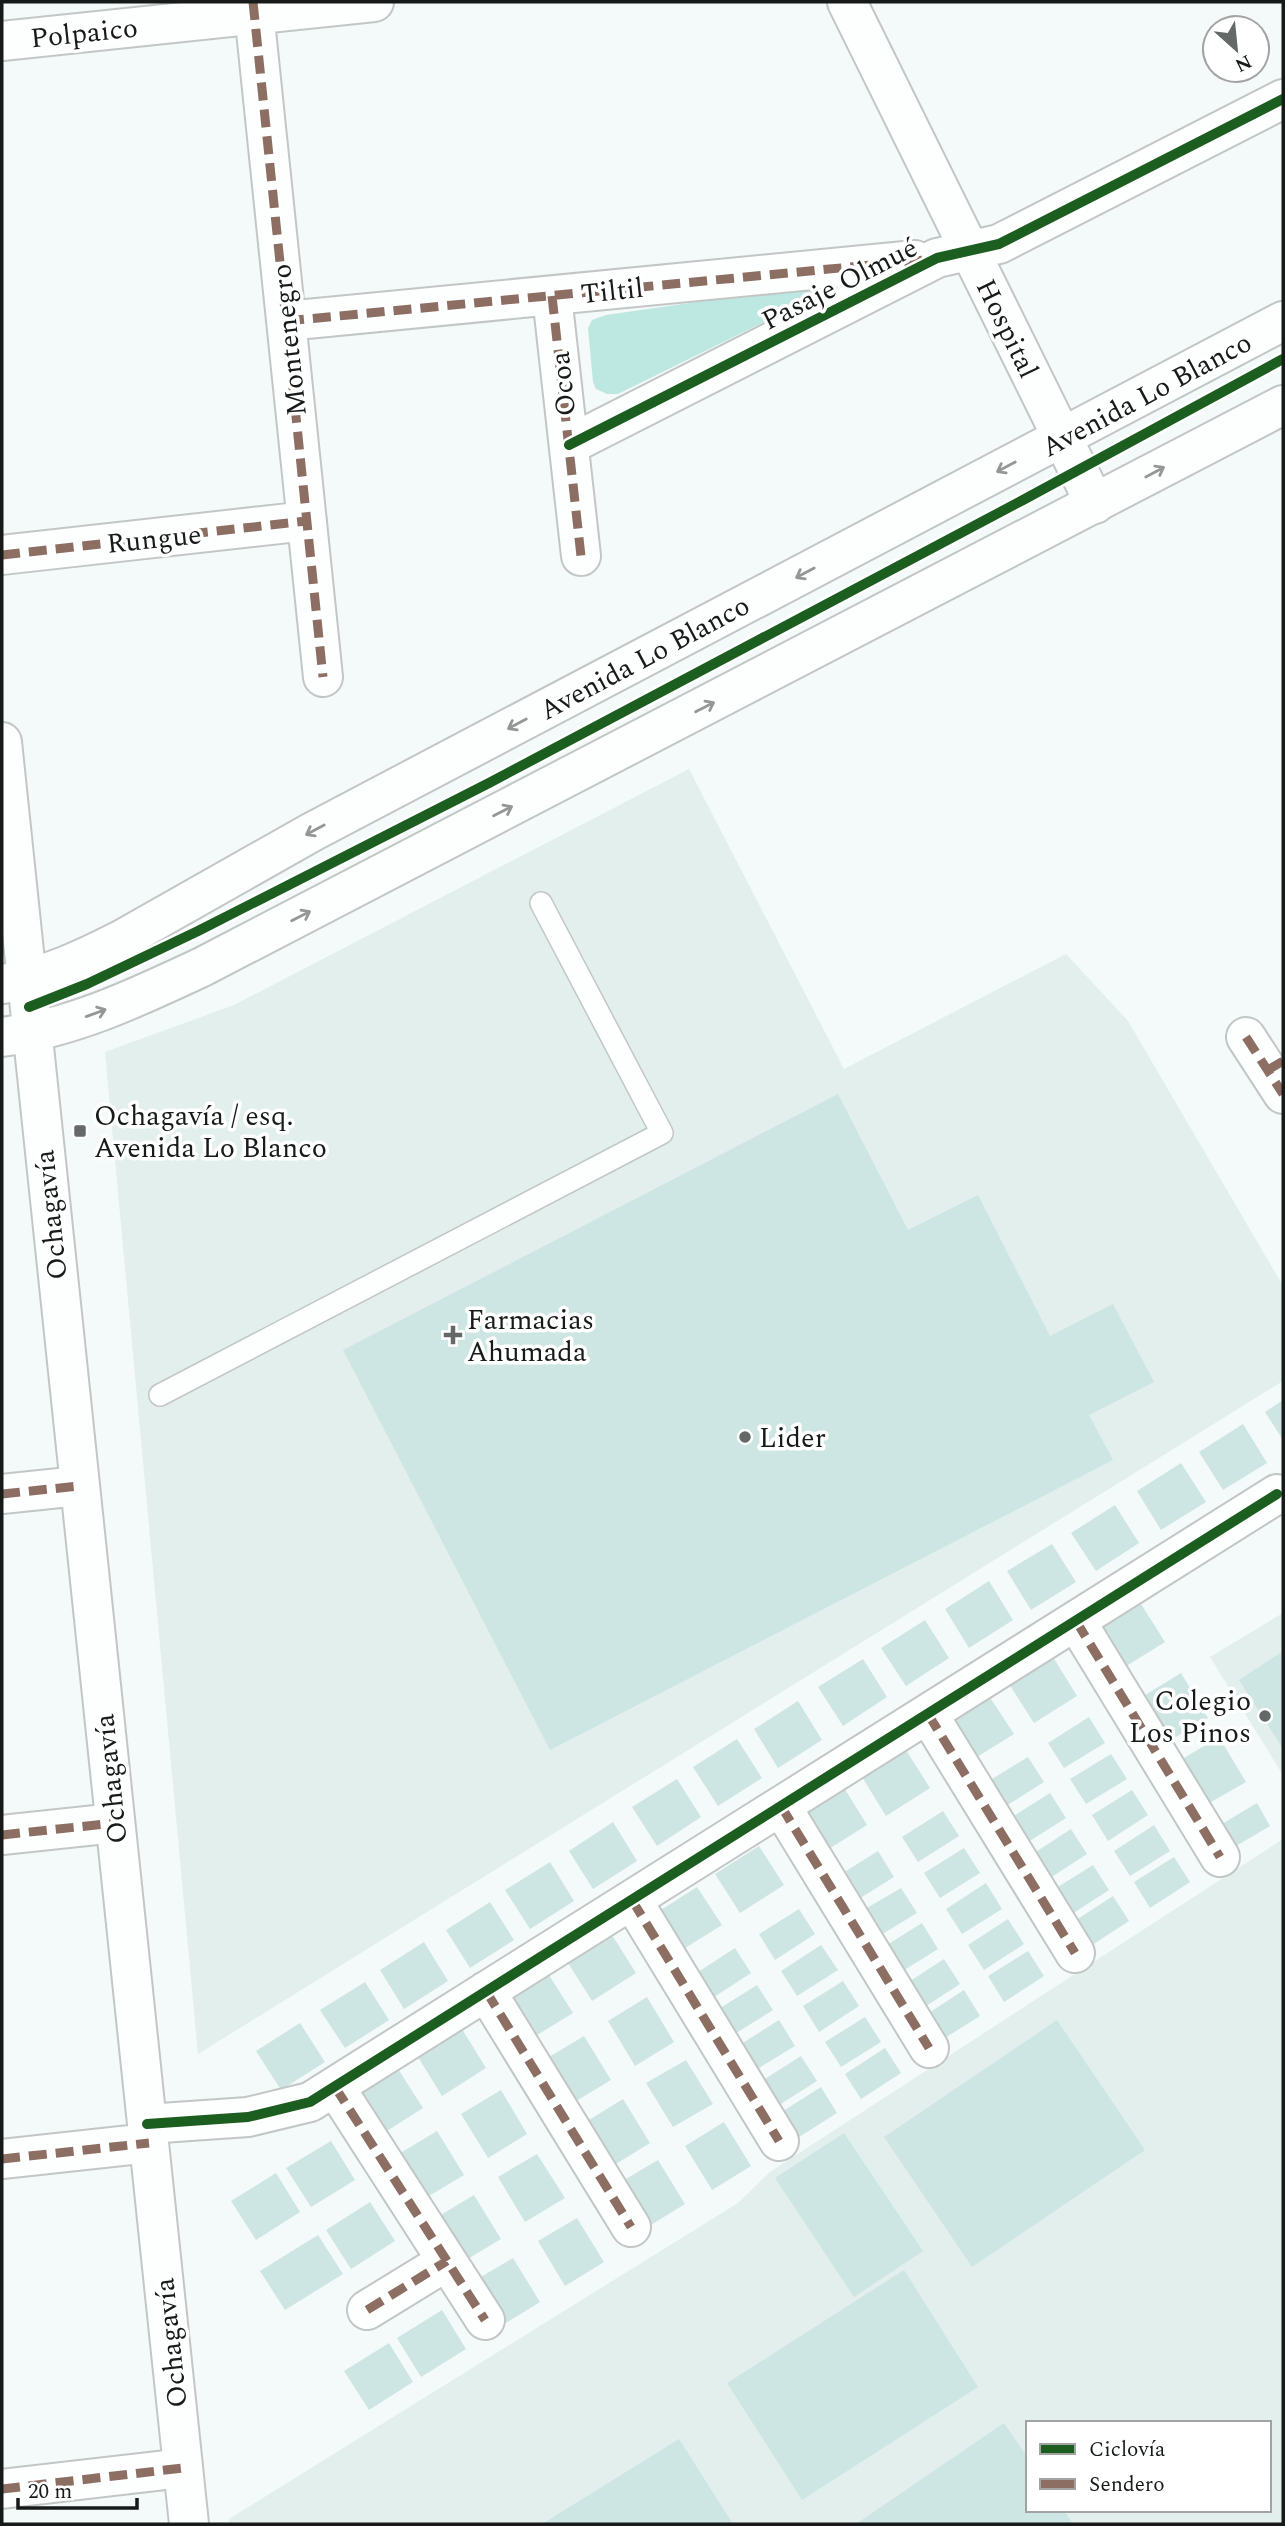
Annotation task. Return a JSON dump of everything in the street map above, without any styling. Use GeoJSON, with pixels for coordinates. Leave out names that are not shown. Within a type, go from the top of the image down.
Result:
{"type":"FeatureCollection","features":[{"type":"Feature","properties":{"kind":"street","name":"Polpaico"},"geometry":{"type":"LineString","coordinates":[[2,41],[253,8],[374,2]]}},
{"type":"Feature","properties":{"kind":"street","name":"Hospital"},"geometry":{"type":"LineString","coordinates":[[847,2],[954,255],[1062,438],[1095,504]]}},
{"type":"Feature","properties":{"kind":"street","name":"Montenegro"},"geometry":{"type":"LineString","coordinates":[[253,8],[323,677]]}},
{"type":"Feature","properties":{"kind":"street","name":"Pasaje Olmué"},"geometry":{"type":"LineString","coordinates":[[569,445],[954,255],[999,244],[1283,99]]}},
{"type":"Feature","properties":{"kind":"street","name":"Tiltil"},"geometry":{"type":"LineString","coordinates":[[286,321],[954,255]]}},
{"type":"Feature","properties":{"kind":"street","name":"Ocoa"},"geometry":{"type":"LineString","coordinates":[[552,296],[581,556]]}},
{"type":"Feature","properties":{"kind":"street","name":"Avenida Lo Blanco"},"geometry":{"type":"LineString","coordinates":[[14,982],[96,953],[121,940],[312,832],[1283,321]]}},
{"type":"Feature","properties":{"kind":"street"},"geometry":{"type":"LineString","coordinates":[[16,1035],[110,1008],[202,967],[1283,405]]}},
{"type":"Feature","properties":{"kind":"street","name":"Rungue"},"geometry":{"type":"LineString","coordinates":[[2,555],[307,521]]}},
{"type":"Feature","properties":{"kind":"street","name":"Ochagavía"},"geometry":{"type":"LineString","coordinates":[[2,742],[16,1035],[79,1486],[189,2524]]}},
{"type":"Feature","properties":{"kind":"street"},"geometry":{"type":"LineString","coordinates":[[1246,1037],[1278,1075]]}},
{"type":"Feature","properties":{"kind":"street"},"geometry":{"type":"LineString","coordinates":[[2,1494],[79,1486]]}},
{"type":"Feature","properties":{"kind":"street"},"geometry":{"type":"LineString","coordinates":[[2,2159],[248,2117],[310,2102],[1277,1494]]}},
{"type":"Feature","properties":{"kind":"street"},"geometry":{"type":"LineString","coordinates":[[1076,1621],[1220,1857]]}},
{"type":"Feature","properties":{"kind":"street"},"geometry":{"type":"LineString","coordinates":[[928,1714],[1075,1953]]}},
{"type":"Feature","properties":{"kind":"street"},"geometry":{"type":"LineString","coordinates":[[781,1806],[929,2048]]}},
{"type":"Feature","properties":{"kind":"street"},"geometry":{"type":"LineString","coordinates":[[2,1835],[115,1823]]}},
{"type":"Feature","properties":{"kind":"street"},"geometry":{"type":"LineString","coordinates":[[632,1900],[779,2141]]}},
{"type":"Feature","properties":{"kind":"street"},"geometry":{"type":"LineString","coordinates":[[486,1991],[631,2227]]}},
{"type":"Feature","properties":{"kind":"street"},"geometry":{"type":"LineString","coordinates":[[335,2087],[485,2320]]}},
{"type":"Feature","properties":{"kind":"street"},"geometry":{"type":"LineString","coordinates":[[367,2311],[447,2261]]}},
{"type":"Feature","properties":{"kind":"street"},"geometry":{"type":"LineString","coordinates":[[2,2488],[183,2468]]}},
{"type":"Feature","properties":{"kind":"lane"},"geometry":{"type":"LineString","coordinates":[[160,1395],[662,1133],[541,903]]}},
{"type":"Feature","properties":{"kind":"shaded area"},"geometry":{"type":"Polygon","coordinates":[[[689,769],[844,1069],[1066,954],[1128,1021],[1283,1286],[1283,1381],[198,2054],[105,1052],[234,1005],[689,769]]]}},
{"type":"Feature","properties":{"kind":"shaded area","name":"Colegio Los Pinos"},"geometry":{"type":"Polygon","coordinates":[[[1283,1613],[1283,1775],[1210,1657],[1283,1613]]]}},
{"type":"Feature","properties":{"kind":"shaded area"},"geometry":{"type":"Polygon","coordinates":[[[1283,1839],[1283,2524],[229,2524],[229,2519],[738,2203],[770,2172],[1283,1839]]]}},
{"type":"Feature","properties":{"kind":"green space"},"geometry":{"type":"Polygon","coordinates":[[[815,285],[823,293],[618,394],[607,394],[596,389],[588,328],[592,320],[606,315],[815,285]]]}},
{"type":"Feature","properties":{"kind":"building","name":"Lider"},"geometry":{"type":"Polygon","coordinates":[[[838,1094],[908,1230],[978,1195],[1050,1336],[1113,1304],[1154,1382],[1089,1415],[1113,1460],[550,1750],[343,1350],[838,1094]]]}},
{"type":"Feature","properties":{"kind":"building"},"geometry":{"type":"Polygon","coordinates":[[[1283,1400],[1283,1440],[1265,1412],[1283,1400]]]}},
{"type":"Feature","properties":{"kind":"building"},"geometry":{"type":"Polygon","coordinates":[[[1243,1424],[1267,1463],[1223,1490],[1199,1452],[1243,1424]]]}},
{"type":"Feature","properties":{"kind":"building"},"geometry":{"type":"Polygon","coordinates":[[[1181,1463],[1206,1502],[1161,1530],[1137,1491],[1181,1463]]]}},
{"type":"Feature","properties":{"kind":"building"},"geometry":{"type":"Polygon","coordinates":[[[1115,1505],[1139,1543],[1096,1571],[1071,1533],[1115,1505]]]}},
{"type":"Feature","properties":{"kind":"building"},"geometry":{"type":"Polygon","coordinates":[[[1052,1544],[1076,1582],[1031,1610],[1007,1571],[1052,1544]]]}},
{"type":"Feature","properties":{"kind":"building"},"geometry":{"type":"Polygon","coordinates":[[[989,1581],[1013,1620],[969,1648],[945,1609],[989,1581]]]}},
{"type":"Feature","properties":{"kind":"building"},"geometry":{"type":"Polygon","coordinates":[[[1141,1604],[1165,1642],[1120,1670],[1096,1632],[1141,1604]]]}},
{"type":"Feature","properties":{"kind":"building"},"geometry":{"type":"Polygon","coordinates":[[[925,1620],[949,1658],[906,1686],[881,1648],[925,1620]]]}},
{"type":"Feature","properties":{"kind":"building"},"geometry":{"type":"Polygon","coordinates":[[[1283,1651],[1283,1749],[1239,1680],[1283,1651]]]}},
{"type":"Feature","properties":{"kind":"building"},"geometry":{"type":"Polygon","coordinates":[[[1053,1657],[1077,1696],[1034,1723],[1009,1684],[1053,1657]]]}},
{"type":"Feature","properties":{"kind":"building"},"geometry":{"type":"Polygon","coordinates":[[[863,1659],[887,1697],[843,1726],[818,1687],[863,1659]]]}},
{"type":"Feature","properties":{"kind":"building"},"geometry":{"type":"Polygon","coordinates":[[[1181,1673],[1208,1718],[1169,1741],[1142,1697],[1181,1673]]]}},
{"type":"Feature","properties":{"kind":"building"},"geometry":{"type":"Polygon","coordinates":[[[989,1696],[1014,1734],[969,1762],[945,1724],[989,1696]]]}},
{"type":"Feature","properties":{"kind":"building"},"geometry":{"type":"Polygon","coordinates":[[[798,1701],[822,1740],[778,1768],[754,1729],[798,1701]]]}},
{"type":"Feature","properties":{"kind":"building"},"geometry":{"type":"Polygon","coordinates":[[[1089,1717],[1105,1743],[1064,1768],[1048,1743],[1089,1717]]]}},
{"type":"Feature","properties":{"kind":"building"},"geometry":{"type":"Polygon","coordinates":[[[1219,1737],[1246,1782],[1206,1805],[1179,1761],[1219,1737]]]}},
{"type":"Feature","properties":{"kind":"building"},"geometry":{"type":"Polygon","coordinates":[[[737,1739],[762,1778],[718,1806],[693,1767],[737,1739]]]}},
{"type":"Feature","properties":{"kind":"building"},"geometry":{"type":"Polygon","coordinates":[[[906,1750],[930,1788],[886,1816],[862,1777],[906,1750]]]}},
{"type":"Feature","properties":{"kind":"building"},"geometry":{"type":"Polygon","coordinates":[[[1111,1754],[1127,1779],[1086,1804],[1070,1779],[1111,1754]]]}},
{"type":"Feature","properties":{"kind":"building"},"geometry":{"type":"Polygon","coordinates":[[[1028,1757],[1044,1782],[1003,1808],[987,1782],[1028,1757]]]}},
{"type":"Feature","properties":{"kind":"building"},"geometry":{"type":"Polygon","coordinates":[[[677,1779],[701,1817],[657,1846],[632,1807],[677,1779]]]}},
{"type":"Feature","properties":{"kind":"building"},"geometry":{"type":"Polygon","coordinates":[[[843,1786],[867,1825],[824,1852],[799,1814],[843,1786]]]}},
{"type":"Feature","properties":{"kind":"building"},"geometry":{"type":"Polygon","coordinates":[[[1132,1790],[1148,1815],[1108,1841],[1092,1815],[1132,1790]]]}},
{"type":"Feature","properties":{"kind":"building"},"geometry":{"type":"Polygon","coordinates":[[[1050,1793],[1066,1818],[1025,1844],[1009,1819],[1050,1793]]]}},
{"type":"Feature","properties":{"kind":"building"},"geometry":{"type":"Polygon","coordinates":[[[1257,1803],[1270,1826],[1231,1849],[1217,1827],[1257,1803]]]}},
{"type":"Feature","properties":{"kind":"building"},"geometry":{"type":"Polygon","coordinates":[[[943,1811],[959,1836],[918,1862],[902,1837],[943,1811]]]}},
{"type":"Feature","properties":{"kind":"building"},"geometry":{"type":"Polygon","coordinates":[[[613,1822],[637,1861],[593,1889],[569,1851],[613,1822]]]}},
{"type":"Feature","properties":{"kind":"building"},"geometry":{"type":"Polygon","coordinates":[[[1154,1825],[1170,1851],[1130,1876],[1114,1851],[1154,1825]]]}},
{"type":"Feature","properties":{"kind":"building"},"geometry":{"type":"Polygon","coordinates":[[[1071,1829],[1087,1854],[1047,1880],[1031,1855],[1071,1829]]]}},
{"type":"Feature","properties":{"kind":"building"},"geometry":{"type":"Polygon","coordinates":[[[759,1846],[784,1885],[740,1913],[715,1874],[759,1846]]]}},
{"type":"Feature","properties":{"kind":"building"},"geometry":{"type":"Polygon","coordinates":[[[964,1848],[980,1873],[940,1898],[924,1873],[964,1848]]]}},
{"type":"Feature","properties":{"kind":"building"},"geometry":{"type":"Polygon","coordinates":[[[878,1851],[894,1877],[854,1902],[838,1876],[878,1851]]]}},
{"type":"Feature","properties":{"kind":"building"},"geometry":{"type":"Polygon","coordinates":[[[1174,1857],[1190,1882],[1150,1908],[1134,1882],[1174,1857]]]}},
{"type":"Feature","properties":{"kind":"building"},"geometry":{"type":"Polygon","coordinates":[[[550,1862],[574,1901],[530,1929],[505,1890],[550,1862]]]}},
{"type":"Feature","properties":{"kind":"building"},"geometry":{"type":"Polygon","coordinates":[[[1093,1865],[1109,1890],[1069,1916],[1053,1890],[1093,1865]]]}},
{"type":"Feature","properties":{"kind":"building"},"geometry":{"type":"Polygon","coordinates":[[[986,1883],[1002,1909],[962,1934],[946,1909],[986,1883]]]}},
{"type":"Feature","properties":{"kind":"building"},"geometry":{"type":"Polygon","coordinates":[[[697,1887],[722,1925],[677,1953],[653,1915],[697,1887]]]}},
{"type":"Feature","properties":{"kind":"building"},"geometry":{"type":"Polygon","coordinates":[[[901,1888],[917,1913],[876,1938],[860,1912],[901,1888]]]}},
{"type":"Feature","properties":{"kind":"building"},"geometry":{"type":"Polygon","coordinates":[[[1113,1896],[1129,1921],[1089,1947],[1073,1922],[1113,1896]]]}},
{"type":"Feature","properties":{"kind":"building"},"geometry":{"type":"Polygon","coordinates":[[[490,1902],[514,1940],[470,1968],[446,1930],[490,1902]]]}},
{"type":"Feature","properties":{"kind":"building"},"geometry":{"type":"Polygon","coordinates":[[[799,1909],[815,1934],[775,1960],[759,1934],[799,1909]]]}},
{"type":"Feature","properties":{"kind":"building"},"geometry":{"type":"Polygon","coordinates":[[[1008,1919],[1024,1944],[984,1970],[968,1945],[1008,1919]]]}},
{"type":"Feature","properties":{"kind":"building"},"geometry":{"type":"Polygon","coordinates":[[[922,1923],[938,1949],[898,1974],[882,1948],[922,1923]]]}},
{"type":"Feature","properties":{"kind":"building"},"geometry":{"type":"Polygon","coordinates":[[[612,1935],[636,1973],[592,2001],[568,1963],[612,1935]]]}},
{"type":"Feature","properties":{"kind":"building"},"geometry":{"type":"Polygon","coordinates":[[[424,1942],[448,1981],[404,2009],[380,1970],[424,1942]]]}},
{"type":"Feature","properties":{"kind":"building"},"geometry":{"type":"Polygon","coordinates":[[[821,1945],[838,1970],[797,1996],[781,1971],[821,1945]]]}},
{"type":"Feature","properties":{"kind":"building"},"geometry":{"type":"Polygon","coordinates":[[[735,1948],[751,1973],[711,1999],[695,1974],[735,1948]]]}},
{"type":"Feature","properties":{"kind":"building"},"geometry":{"type":"Polygon","coordinates":[[[1028,1951],[1044,1976],[1004,2002],[988,1976],[1028,1951]]]}},
{"type":"Feature","properties":{"kind":"building"},"geometry":{"type":"Polygon","coordinates":[[[944,1959],[960,1984],[920,2010],[904,1985],[944,1959]]]}},
{"type":"Feature","properties":{"kind":"building"},"geometry":{"type":"Polygon","coordinates":[[[549,1975],[573,2013],[529,2040],[505,2002],[549,1975]]]}},
{"type":"Feature","properties":{"kind":"building"},"geometry":{"type":"Polygon","coordinates":[[[843,1981],[859,2006],[819,2032],[803,2006],[843,1981]]]}},
{"type":"Feature","properties":{"kind":"building"},"geometry":{"type":"Polygon","coordinates":[[[365,1982],[389,2020],[345,2048],[320,2010],[365,1982]]]}},
{"type":"Feature","properties":{"kind":"building"},"geometry":{"type":"Polygon","coordinates":[[[757,1985],[773,2010],[733,2035],[717,2010],[757,1985]]]}},
{"type":"Feature","properties":{"kind":"building"},"geometry":{"type":"Polygon","coordinates":[[[964,1990],[980,2016],[940,2041],[924,2016],[964,1990]]]}},
{"type":"Feature","properties":{"kind":"building"},"geometry":{"type":"Polygon","coordinates":[[[647,1997],[674,2042],[635,2066],[608,2021],[647,1997]]]}},
{"type":"Feature","properties":{"kind":"building"},"geometry":{"type":"Polygon","coordinates":[[[865,2017],[881,2042],[841,2067],[825,2042],[865,2017]]]}},
{"type":"Feature","properties":{"kind":"building"},"geometry":{"type":"Polygon","coordinates":[[[779,2020],[795,2046],[754,2071],[738,2046],[779,2020]]]}},
{"type":"Feature","properties":{"kind":"building"},"geometry":{"type":"Polygon","coordinates":[[[1057,2020],[1145,2150],[972,2267],[884,2137],[1057,2020]]]}},
{"type":"Feature","properties":{"kind":"building"},"geometry":{"type":"Polygon","coordinates":[[[300,2023],[325,2062],[281,2090],[256,2051],[300,2023]]]}},
{"type":"Feature","properties":{"kind":"building"},"geometry":{"type":"Polygon","coordinates":[[[462,2029],[486,2068],[442,2096],[418,2057],[462,2029]]]}},
{"type":"Feature","properties":{"kind":"building"},"geometry":{"type":"Polygon","coordinates":[[[584,2036],[611,2080],[571,2104],[544,2060],[584,2036]]]}},
{"type":"Feature","properties":{"kind":"building"},"geometry":{"type":"Polygon","coordinates":[[[885,2048],[901,2073],[861,2099],[845,2074],[885,2048]]]}},
{"type":"Feature","properties":{"kind":"building"},"geometry":{"type":"Polygon","coordinates":[[[801,2056],[817,2081],[776,2107],[760,2082],[801,2056]]]}},
{"type":"Feature","properties":{"kind":"building"},"geometry":{"type":"Polygon","coordinates":[[[686,2060],[713,2104],[673,2127],[646,2083],[686,2060]]]}},
{"type":"Feature","properties":{"kind":"building"},"geometry":{"type":"Polygon","coordinates":[[[398,2069],[423,2108],[379,2136],[354,2097],[398,2069]]]}},
{"type":"Feature","properties":{"kind":"building"},"geometry":{"type":"Polygon","coordinates":[[[821,2087],[837,2113],[796,2139],[780,2113],[821,2087]]]}},
{"type":"Feature","properties":{"kind":"building"},"geometry":{"type":"Polygon","coordinates":[[[501,2090],[527,2134],[488,2158],[461,2114],[501,2090]]]}},
{"type":"Feature","properties":{"kind":"building"},"geometry":{"type":"Polygon","coordinates":[[[623,2099],[650,2143],[611,2167],[584,2123],[623,2099]]]}},
{"type":"Feature","properties":{"kind":"building"},"geometry":{"type":"Polygon","coordinates":[[[724,2122],[751,2166],[712,2190],[685,2146],[724,2122]]]}},
{"type":"Feature","properties":{"kind":"building"},"geometry":{"type":"Polygon","coordinates":[[[437,2131],[464,2175],[424,2199],[397,2155],[437,2131]]]}},
{"type":"Feature","properties":{"kind":"building"},"geometry":{"type":"Polygon","coordinates":[[[844,2133],[923,2251],[854,2297],[775,2178],[844,2133]]]}},
{"type":"Feature","properties":{"kind":"building"},"geometry":{"type":"Polygon","coordinates":[[[331,2141],[355,2180],[311,2207],[286,2168],[331,2141]]]}},
{"type":"Feature","properties":{"kind":"building"},"geometry":{"type":"Polygon","coordinates":[[[537,2154],[565,2198],[525,2222],[498,2177],[537,2154]]]}},
{"type":"Feature","properties":{"kind":"building"},"geometry":{"type":"Polygon","coordinates":[[[658,2160],[685,2204],[646,2228],[619,2183],[658,2160]]]}},
{"type":"Feature","properties":{"kind":"building"},"geometry":{"type":"Polygon","coordinates":[[[276,2173],[300,2212],[256,2240],[231,2201],[276,2173]]]}},
{"type":"Feature","properties":{"kind":"building"},"geometry":{"type":"Polygon","coordinates":[[[474,2195],[501,2239],[461,2263],[434,2219],[474,2195]]]}},
{"type":"Feature","properties":{"kind":"building"},"geometry":{"type":"Polygon","coordinates":[[[370,2202],[395,2241],[351,2269],[326,2230],[370,2202]]]}},
{"type":"Feature","properties":{"kind":"building"},"geometry":{"type":"Polygon","coordinates":[[[577,2218],[604,2262],[565,2286],[538,2241],[577,2218]]]}},
{"type":"Feature","properties":{"kind":"building"},"geometry":{"type":"Polygon","coordinates":[[[318,2235],[343,2274],[285,2310],[260,2271],[318,2235]]]}},
{"type":"Feature","properties":{"kind":"building"},"geometry":{"type":"Polygon","coordinates":[[[513,2258],[540,2302],[501,2326],[474,2281],[513,2258]]]}},
{"type":"Feature","properties":{"kind":"building"},"geometry":{"type":"Polygon","coordinates":[[[904,2270],[978,2387],[802,2500],[727,2383],[904,2270]]]}},
{"type":"Feature","properties":{"kind":"building"},"geometry":{"type":"Polygon","coordinates":[[[442,2310],[466,2349],[421,2377],[397,2338],[442,2310]]]}},
{"type":"Feature","properties":{"kind":"building"},"geometry":{"type":"Polygon","coordinates":[[[389,2343],[413,2382],[369,2410],[344,2371],[389,2343]]]}},
{"type":"Feature","properties":{"kind":"building"},"geometry":{"type":"Polygon","coordinates":[[[1004,2423],[1026,2455],[1026,2512],[1065,2512],[1073,2524],[856,2524],[1004,2423]]]}},
{"type":"Feature","properties":{"kind":"building"},"geometry":{"type":"Polygon","coordinates":[[[679,2439],[733,2524],[542,2524],[679,2439]]]}},
{"type":"Feature","properties":{"kind":"marked path"},"geometry":{"type":"LineString","coordinates":[[253,2],[323,677]]}},
{"type":"Feature","properties":{"kind":"marked path"},"geometry":{"type":"LineString","coordinates":[[286,321],[924,260]]}},
{"type":"Feature","properties":{"kind":"marked path"},"geometry":{"type":"LineString","coordinates":[[552,296],[581,556]]}},
{"type":"Feature","properties":{"kind":"marked path"},"geometry":{"type":"LineString","coordinates":[[2,555],[307,521]]}},
{"type":"Feature","properties":{"kind":"marked path"},"geometry":{"type":"LineString","coordinates":[[1246,1037],[1283,1094]]}},
{"type":"Feature","properties":{"kind":"marked path"},"geometry":{"type":"LineString","coordinates":[[1268,1070],[1283,1061]]}},
{"type":"Feature","properties":{"kind":"marked path"},"geometry":{"type":"LineString","coordinates":[[2,1494],[79,1486]]}},
{"type":"Feature","properties":{"kind":"marked path"},"geometry":{"type":"LineString","coordinates":[[1076,1621],[1220,1857]]}},
{"type":"Feature","properties":{"kind":"marked path"},"geometry":{"type":"LineString","coordinates":[[928,1714],[1075,1953]]}},
{"type":"Feature","properties":{"kind":"marked path"},"geometry":{"type":"LineString","coordinates":[[781,1806],[929,2048]]}},
{"type":"Feature","properties":{"kind":"marked path"},"geometry":{"type":"LineString","coordinates":[[2,1835],[115,1823]]}},
{"type":"Feature","properties":{"kind":"marked path"},"geometry":{"type":"LineString","coordinates":[[632,1900],[779,2141]]}},
{"type":"Feature","properties":{"kind":"marked path"},"geometry":{"type":"LineString","coordinates":[[486,1991],[631,2227]]}},
{"type":"Feature","properties":{"kind":"marked path"},"geometry":{"type":"LineString","coordinates":[[335,2087],[485,2320]]}},
{"type":"Feature","properties":{"kind":"marked path"},"geometry":{"type":"LineString","coordinates":[[2,2159],[149,2143]]}},
{"type":"Feature","properties":{"kind":"marked path"},"geometry":{"type":"LineString","coordinates":[[367,2310],[447,2261]]}},
{"type":"Feature","properties":{"kind":"marked path"},"geometry":{"type":"LineString","coordinates":[[2,2489],[183,2468]]}},
{"type":"Feature","properties":{"kind":"cycle path"},"geometry":{"type":"LineString","coordinates":[[569,445],[937,258],[999,244],[1283,99]]}},
{"type":"Feature","properties":{"kind":"cycle path"},"geometry":{"type":"LineString","coordinates":[[29,1007],[87,984],[198,931],[489,783],[1283,359]]}},
{"type":"Feature","properties":{"kind":"cycle path"},"geometry":{"type":"LineString","coordinates":[[147,2124],[248,2117],[310,2102],[1277,1494]]}},
{"type":"Feature","properties":{"kind":"place","name":"Ochagavía / esq. Avenida Lo Blanco"},"geometry":{"type":"Point","coordinates":[80,1131]}},
{"type":"Feature","properties":{"kind":"place","name":"Farmacias Ahumada"},"geometry":{"type":"Point","coordinates":[453,1335]}},
{"type":"Feature","properties":{"kind":"place","name":"Lider"},"geometry":{"type":"Point","coordinates":[745,1437]}},
{"type":"Feature","properties":{"kind":"place","name":"Colegio Los Pinos"},"geometry":{"type":"Point","coordinates":[1265,1716]}}]}
